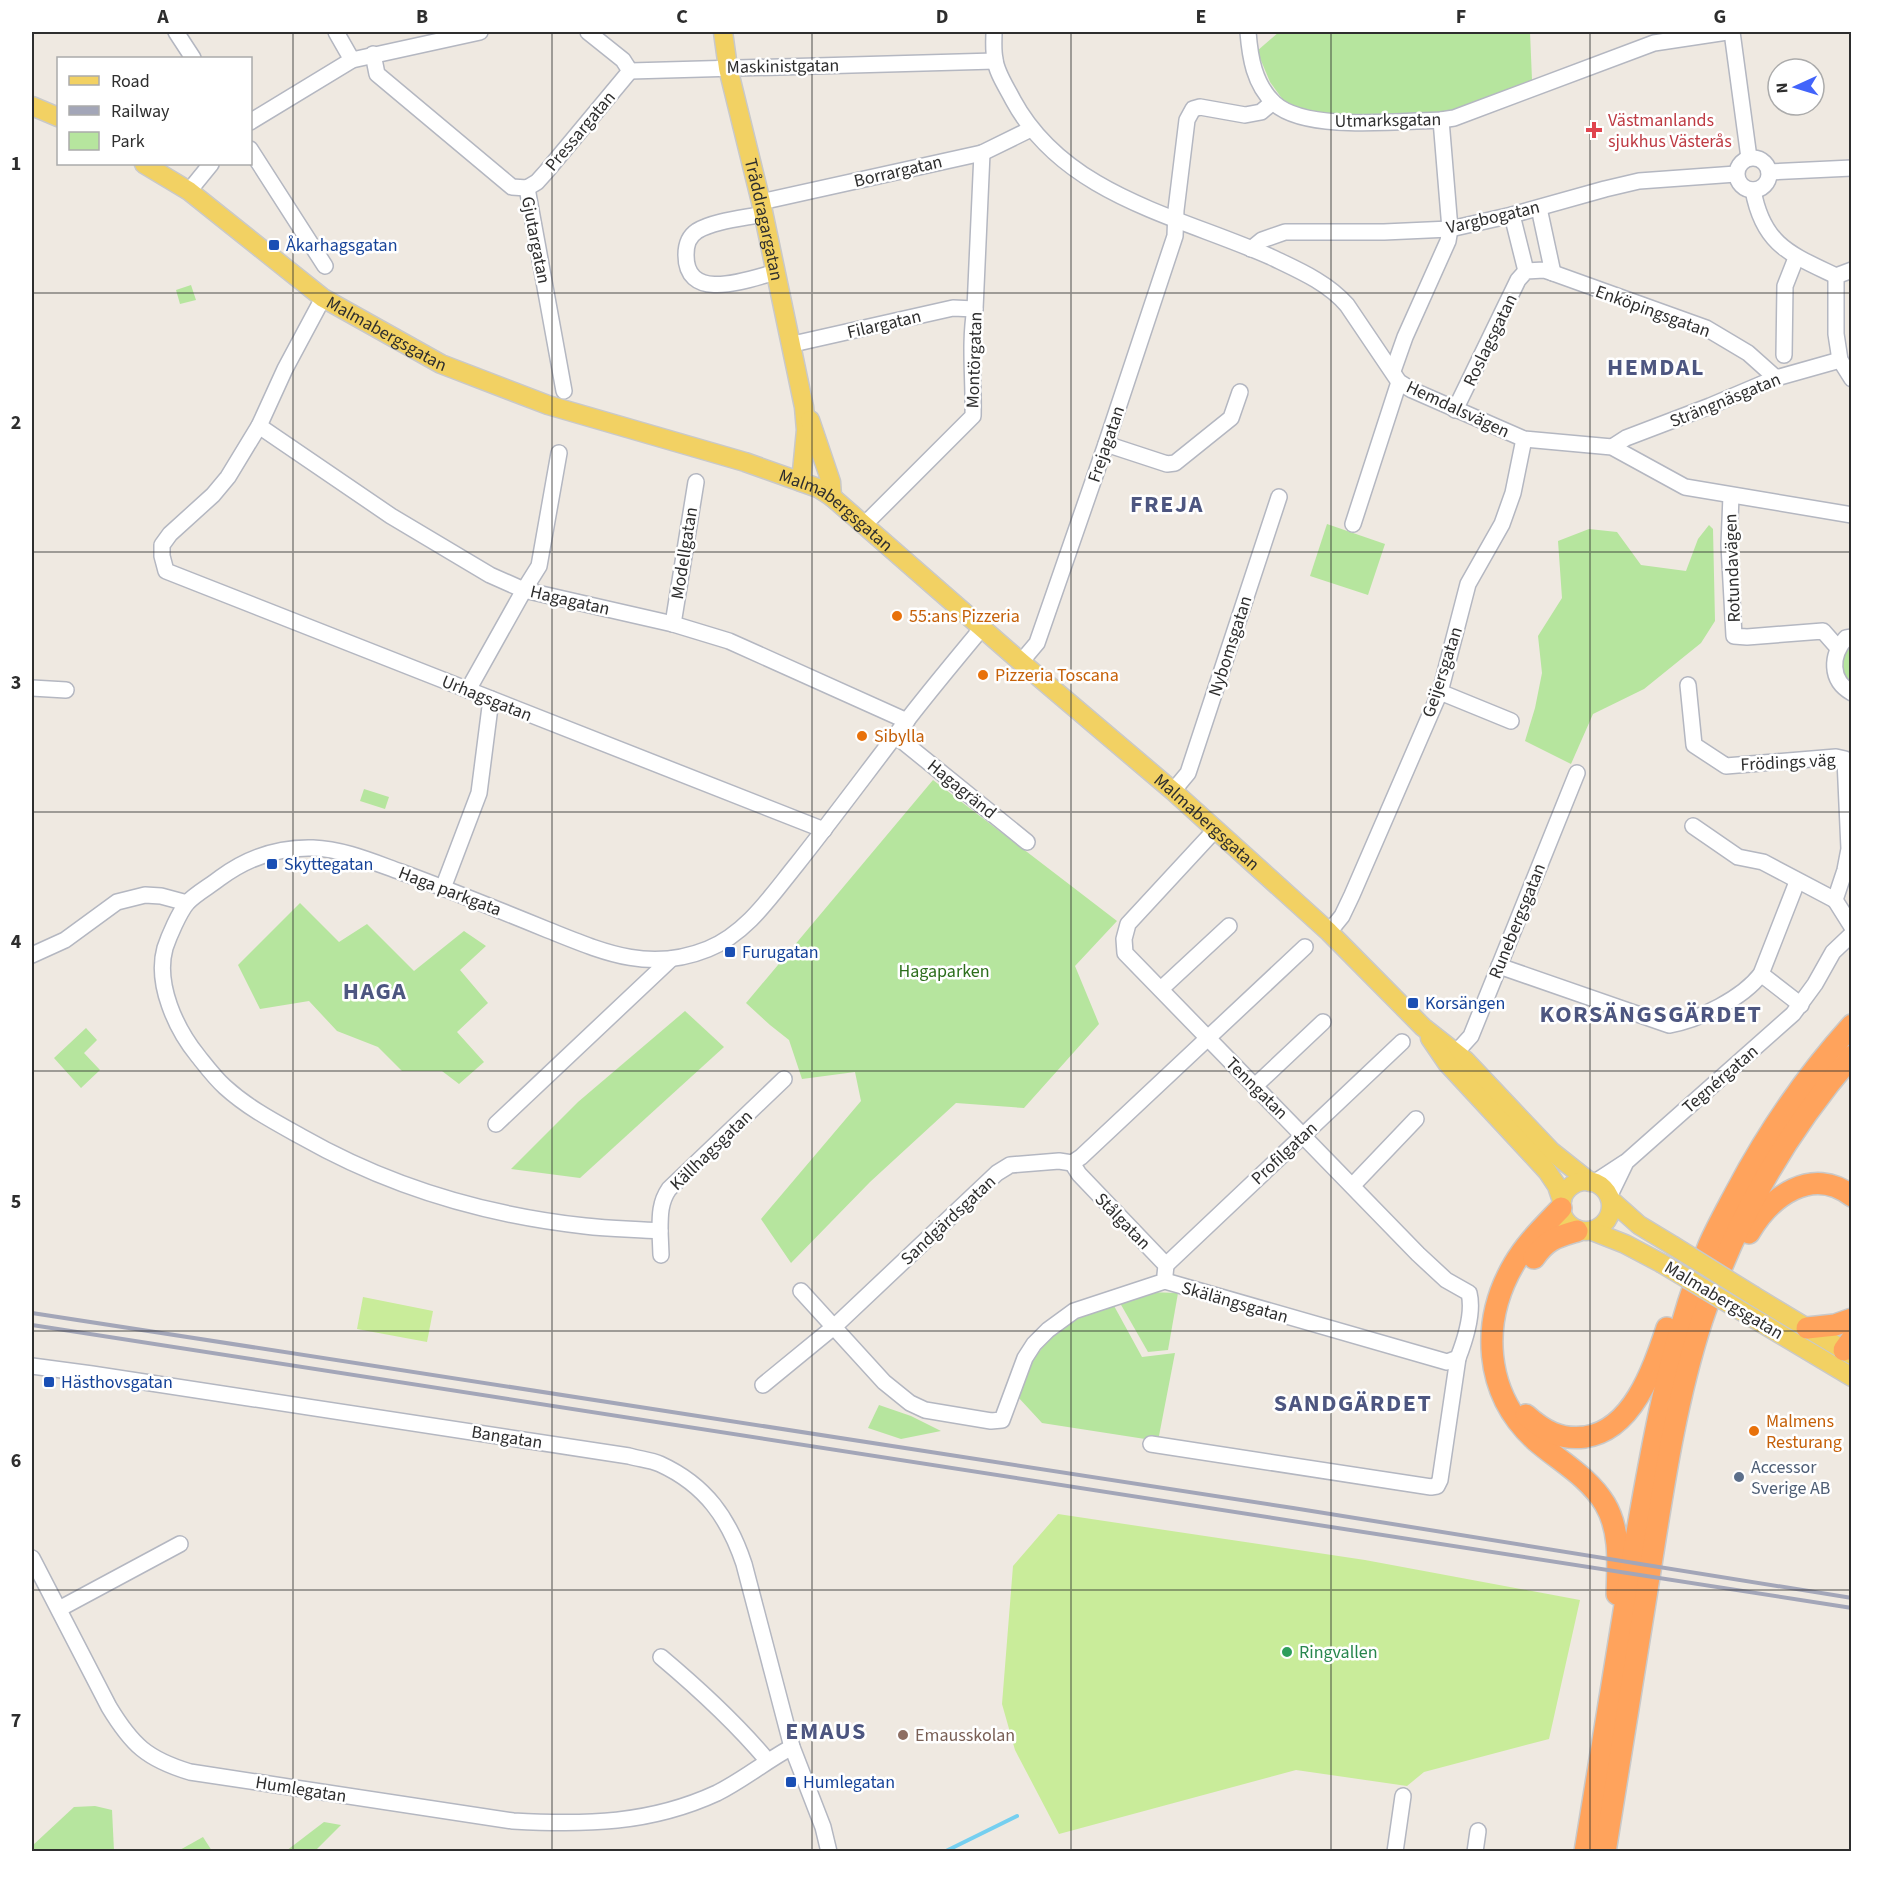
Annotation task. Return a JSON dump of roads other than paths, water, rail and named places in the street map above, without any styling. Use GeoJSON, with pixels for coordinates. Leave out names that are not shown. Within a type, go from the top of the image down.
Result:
{"type":"FeatureCollection","features":[{"type":"Feature","properties":{"kind":"highway"},"geometry":{"type":"LineString","coordinates":[[1586,1851],[1662,1398],[1690,1299],[1710,1243],[1766,1138],[1823,1057],[1851,1025]]}},
{"type":"Feature","properties":{"kind":"highway"},"geometry":{"type":"LineString","coordinates":[[1605,1851],[1678,1412],[1702,1320],[1728,1253],[1750,1206],[1789,1140],[1851,1056]]}},
{"type":"Feature","properties":{"kind":"highway"},"geometry":{"type":"LineString","coordinates":[[1728,1253],[1742,1246],[1760,1217],[1780,1196],[1800,1186],[1830,1185],[1851,1196]]}},
{"type":"Feature","properties":{"kind":"highway"},"geometry":{"type":"LineString","coordinates":[[1561,1204],[1522,1252],[1503,1286],[1492,1339],[1494,1370],[1499,1389],[1518,1423],[1536,1441],[1588,1481],[1606,1505],[1616,1539],[1616,1605],[1622,1627]]}},
{"type":"Feature","properties":{"kind":"highway"},"geometry":{"type":"LineString","coordinates":[[1585,1231],[1551,1239],[1536,1254],[1519,1282],[1510,1307],[1504,1337],[1504,1365],[1514,1398],[1524,1413],[1541,1427],[1555,1435],[1576,1438],[1595,1435],[1611,1427],[1623,1416],[1638,1395],[1661,1346],[1674,1307],[1690,1299]]}},
{"type":"Feature","properties":{"kind":"highway"},"geometry":{"type":"LineString","coordinates":[[1807,1328],[1835,1325],[1851,1319]]}},
{"type":"Feature","properties":{"kind":"highway"},"geometry":{"type":"LineString","coordinates":[[1573,1851],[1583,1808],[1597,1778]]}},
{"type":"Feature","properties":{"kind":"highway"},"geometry":{"type":"LineString","coordinates":[[1614,1796],[1614,1851]]}},
{"type":"Feature","properties":{"kind":"main road","name":"Tråddragargatan"},"geometry":{"type":"LineString","coordinates":[[723,32],[728,68],[793,344],[804,407],[806,430],[801,482]]}},
{"type":"Feature","properties":{"kind":"main road"},"geometry":{"type":"LineString","coordinates":[[32,106],[57,117]]}},
{"type":"Feature","properties":{"kind":"main road","name":"Malmabergsgatan"},"geometry":{"type":"LineString","coordinates":[[146,165],[189,191],[322,298],[418,352],[469,376],[548,405],[689,445],[818,488],[832,497],[1173,791],[1329,932],[1451,1057],[1551,1151],[1593,1182]]}},
{"type":"Feature","properties":{"kind":"main road","name":"Tråddragargatan"},"geometry":{"type":"LineString","coordinates":[[804,407],[831,482],[832,497]]}},
{"type":"Feature","properties":{"kind":"main road","name":"Malmabergsgatan"},"geometry":{"type":"LineString","coordinates":[[1451,1057],[1547,1171],[1557,1186],[1561,1204]]}},
{"type":"Feature","properties":{"kind":"main road"},"geometry":{"type":"LineString","coordinates":[[1593,1182],[1604,1187],[1610,1198],[1611,1215],[1605,1224],[1585,1231],[1569,1226],[1563,1217],[1561,1204],[1567,1189],[1575,1183],[1593,1182]]}},
{"type":"Feature","properties":{"kind":"main road","name":"Malmabergsgatan"},"geometry":{"type":"LineString","coordinates":[[1610,1198],[1639,1225],[1846,1353],[1851,1377]]}},
{"type":"Feature","properties":{"kind":"main road","name":"Malmabergsgatan"},"geometry":{"type":"LineString","coordinates":[[1585,1231],[1625,1244],[1743,1312],[1846,1353]]}},
{"type":"Feature","properties":{"kind":"street"},"geometry":{"type":"LineString","coordinates":[[176,32],[192,57]]}},
{"type":"Feature","properties":{"kind":"street"},"geometry":{"type":"LineString","coordinates":[[336,32],[352,60]]}},
{"type":"Feature","properties":{"kind":"street"},"geometry":{"type":"LineString","coordinates":[[252,121],[352,60],[480,32]]}},
{"type":"Feature","properties":{"kind":"street"},"geometry":{"type":"LineString","coordinates":[[588,32],[623,60],[630,71]]}},
{"type":"Feature","properties":{"kind":"street","name":"Hemdalsvägen"},"geometry":{"type":"LineString","coordinates":[[994,32],[995,61],[1010,94],[1031,129],[1053,153],[1129,201],[1251,249],[1313,278],[1337,294],[1396,376],[1455,411],[1524,439],[1612,447],[1685,487],[1851,515]]}},
{"type":"Feature","properties":{"kind":"street"},"geometry":{"type":"LineString","coordinates":[[1177,220],[1176,210],[1187,120],[1193,109],[1200,107],[1245,115],[1261,112],[1273,102],[1254,72],[1248,32]]}},
{"type":"Feature","properties":{"kind":"street","name":"Utmarksgatan"},"geometry":{"type":"LineString","coordinates":[[1273,102],[1284,111],[1306,119],[1345,123],[1441,120],[1454,118],[1654,43],[1728,32]]}},
{"type":"Feature","properties":{"kind":"street"},"geometry":{"type":"LineString","coordinates":[[1732,32],[1749,158]]}},
{"type":"Feature","properties":{"kind":"street","name":"Gjutargatan"},"geometry":{"type":"LineString","coordinates":[[373,54],[377,74],[394,89],[512,187],[527,188],[564,391]]}},
{"type":"Feature","properties":{"kind":"street","name":"Maskinistgatan"},"geometry":{"type":"LineString","coordinates":[[630,71],[995,61]]}},
{"type":"Feature","properties":{"kind":"street","name":"Pressargatan"},"geometry":{"type":"LineString","coordinates":[[527,188],[537,182],[546,172],[630,71]]}},
{"type":"Feature","properties":{"kind":"street"},"geometry":{"type":"LineString","coordinates":[[1353,524],[1405,337],[1448,241],[1450,229],[1441,120]]}},
{"type":"Feature","properties":{"kind":"street","name":"Borrargatan"},"geometry":{"type":"LineString","coordinates":[[776,272],[718,286],[704,284],[694,278],[686,258],[688,238],[706,227],[762,208],[982,153],[1031,129]]}},
{"type":"Feature","properties":{"kind":"street"},"geometry":{"type":"LineString","coordinates":[[252,152],[325,266]]}},
{"type":"Feature","properties":{"kind":"street","name":"Montörgatan"},"geometry":{"type":"LineString","coordinates":[[865,524],[972,416],[974,382],[972,356],[982,153]]}},
{"type":"Feature","properties":{"kind":"street"},"geometry":{"type":"LineString","coordinates":[[1749,158],[1761,159],[1766,163],[1769,172],[1766,184],[1760,189],[1745,189],[1736,179],[1741,162],[1749,158]]}},
{"type":"Feature","properties":{"kind":"street"},"geometry":{"type":"LineString","coordinates":[[189,191],[210,165]]}},
{"type":"Feature","properties":{"kind":"street"},"geometry":{"type":"LineString","coordinates":[[1769,172],[1851,168]]}},
{"type":"Feature","properties":{"kind":"street","name":"Vargbogatan"},"geometry":{"type":"LineString","coordinates":[[1251,249],[1262,240],[1285,232],[1450,229],[1639,182],[1736,174]]}},
{"type":"Feature","properties":{"kind":"street"},"geometry":{"type":"LineString","coordinates":[[1753,190],[1764,226],[1773,238],[1796,258],[1836,276],[1851,270]]}},
{"type":"Feature","properties":{"kind":"street"},"geometry":{"type":"LineString","coordinates":[[1539,208],[1553,273]]}},
{"type":"Feature","properties":{"kind":"street"},"geometry":{"type":"LineString","coordinates":[[1512,215],[1526,271],[1544,270],[1553,273]]}},
{"type":"Feature","properties":{"kind":"street","name":"Frejagatan"},"geometry":{"type":"LineString","coordinates":[[1021,662],[1037,643],[1175,236],[1177,220]]}},
{"type":"Feature","properties":{"kind":"street"},"geometry":{"type":"LineString","coordinates":[[1784,355],[1785,286],[1796,258]]}},
{"type":"Feature","properties":{"kind":"street","name":"Roslagsgatan"},"geometry":{"type":"LineString","coordinates":[[1455,411],[1518,280],[1526,271]]}},
{"type":"Feature","properties":{"kind":"street","name":"Enköpingsgatan"},"geometry":{"type":"LineString","coordinates":[[1553,273],[1706,328],[1748,353],[1776,378]]}},
{"type":"Feature","properties":{"kind":"street"},"geometry":{"type":"LineString","coordinates":[[1836,276],[1835,314],[1840,360],[1851,379]]}},
{"type":"Feature","properties":{"kind":"street"},"geometry":{"type":"LineString","coordinates":[[259,426],[285,369],[322,298]]}},
{"type":"Feature","properties":{"kind":"street","name":"Filargatan"},"geometry":{"type":"LineString","coordinates":[[793,344],[953,308],[975,309]]}},
{"type":"Feature","properties":{"kind":"street","name":"Strängnäsgatan"},"geometry":{"type":"LineString","coordinates":[[1612,447],[1626,438],[1776,378],[1840,360]]}},
{"type":"Feature","properties":{"kind":"street"},"geometry":{"type":"LineString","coordinates":[[1106,444],[1167,464],[1175,463],[1231,418],[1240,392]]}},
{"type":"Feature","properties":{"kind":"street","name":"Urhagsgatan"},"geometry":{"type":"LineString","coordinates":[[259,426],[228,477],[213,495],[170,534],[162,545],[166,571],[824,831]]}},
{"type":"Feature","properties":{"kind":"street","name":"Hagagatan"},"geometry":{"type":"LineString","coordinates":[[259,426],[392,516],[490,575],[524,590],[672,624],[729,641],[907,721]]}},
{"type":"Feature","properties":{"kind":"street","name":"Geijersgatan"},"geometry":{"type":"LineString","coordinates":[[1329,932],[1342,916],[1352,895],[1440,692],[1468,584],[1502,524],[1513,493],[1524,439]]}},
{"type":"Feature","properties":{"kind":"street"},"geometry":{"type":"LineString","coordinates":[[468,690],[539,566],[559,453]]}},
{"type":"Feature","properties":{"kind":"street","name":"Modellgatan"},"geometry":{"type":"LineString","coordinates":[[672,624],[696,482]]}},
{"type":"Feature","properties":{"kind":"street","name":"Rotundavägen"},"geometry":{"type":"LineString","coordinates":[[1731,496],[1729,545],[1734,636],[1747,638],[1822,631],[1838,648]]}},
{"type":"Feature","properties":{"kind":"street","name":"Nybomsgatan"},"geometry":{"type":"LineString","coordinates":[[1173,791],[1188,773],[1280,497]]}},
{"type":"Feature","properties":{"kind":"street","name":"Haga parkgata"},"geometry":{"type":"LineString","coordinates":[[660,1231],[589,1227],[519,1217],[422,1192],[340,1159],[262,1115],[224,1086],[194,1052],[168,1000],[163,958],[167,942],[187,903],[238,865],[258,856],[305,848],[338,851],[443,888],[606,953],[645,961],[688,956],[712,948],[734,935],[758,913],[982,628]]}},
{"type":"Feature","properties":{"kind":"street"},"geometry":{"type":"LineString","coordinates":[[1851,637],[1846,638],[1838,648],[1834,665],[1835,673],[1843,687],[1851,693]]}},
{"type":"Feature","properties":{"kind":"street","name":"Frödings väg"},"geometry":{"type":"LineString","coordinates":[[1688,685],[1694,745],[1726,766],[1836,757],[1845,759],[1849,849],[1835,900]]}},
{"type":"Feature","properties":{"kind":"street"},"geometry":{"type":"LineString","coordinates":[[32,688],[66,690]]}},
{"type":"Feature","properties":{"kind":"street"},"geometry":{"type":"LineString","coordinates":[[1440,692],[1511,721]]}},
{"type":"Feature","properties":{"kind":"street"},"geometry":{"type":"LineString","coordinates":[[443,888],[479,792],[491,699]]}},
{"type":"Feature","properties":{"kind":"street","name":"Hagagränd"},"geometry":{"type":"LineString","coordinates":[[896,736],[1027,842]]}},
{"type":"Feature","properties":{"kind":"street","name":"Runebergsgatan"},"geometry":{"type":"LineString","coordinates":[[1451,1057],[1470,1036],[1577,773]]}},
{"type":"Feature","properties":{"kind":"street"},"geometry":{"type":"LineString","coordinates":[[1694,826],[1738,857],[1763,862],[1797,882],[1835,900],[1851,927]]}},
{"type":"Feature","properties":{"kind":"street","name":"Tenngatan"},"geometry":{"type":"LineString","coordinates":[[1215,830],[1128,924],[1124,939],[1125,953],[1418,1254],[1446,1280],[1469,1293],[1471,1303],[1458,1358]]}},
{"type":"Feature","properties":{"kind":"street"},"geometry":{"type":"LineString","coordinates":[[1499,966],[1669,1024],[1683,1022],[1735,998],[1755,982],[1761,974],[1797,882]]}},
{"type":"Feature","properties":{"kind":"street"},"geometry":{"type":"LineString","coordinates":[[32,955],[65,940],[117,902],[145,895],[161,896],[187,903]]}},
{"type":"Feature","properties":{"kind":"street"},"geometry":{"type":"LineString","coordinates":[[1161,989],[1229,926]]}},
{"type":"Feature","properties":{"kind":"street","name":"Tegnérgatan"},"geometry":{"type":"LineString","coordinates":[[1593,1182],[1626,1162],[1765,1041],[1801,1005],[1833,952],[1851,934]]}},
{"type":"Feature","properties":{"kind":"street"},"geometry":{"type":"LineString","coordinates":[[1072,1163],[1305,947]]}},
{"type":"Feature","properties":{"kind":"street"},"geometry":{"type":"LineString","coordinates":[[496,1124],[671,959]]}},
{"type":"Feature","properties":{"kind":"street"},"geometry":{"type":"LineString","coordinates":[[1761,974],[1801,1005]]}},
{"type":"Feature","properties":{"kind":"street"},"geometry":{"type":"LineString","coordinates":[[1255,1086],[1323,1022]]}},
{"type":"Feature","properties":{"kind":"street","name":"Profilgatan"},"geometry":{"type":"LineString","coordinates":[[1165,1273],[1402,1042]]}},
{"type":"Feature","properties":{"kind":"street","name":"Källhagsgatan"},"geometry":{"type":"LineString","coordinates":[[660,1231],[661,1204],[669,1189],[784,1079]]}},
{"type":"Feature","properties":{"kind":"street"},"geometry":{"type":"LineString","coordinates":[[1353,1185],[1416,1119]]}},
{"type":"Feature","properties":{"kind":"street","name":"Sandgärdsgatan"},"geometry":{"type":"LineString","coordinates":[[763,1385],[835,1326],[997,1173],[1010,1165],[1059,1161],[1072,1163]]}},
{"type":"Feature","properties":{"kind":"street","name":"Tegnérgatan"},"geometry":{"type":"LineString","coordinates":[[1610,1198],[1626,1162]]}},
{"type":"Feature","properties":{"kind":"street","name":"Stålgatan"},"geometry":{"type":"LineString","coordinates":[[1072,1163],[1165,1273]]}},
{"type":"Feature","properties":{"kind":"street"},"geometry":{"type":"LineString","coordinates":[[660,1231],[661,1255]]}},
{"type":"Feature","properties":{"kind":"street","name":"Skälängsgatan"},"geometry":{"type":"LineString","coordinates":[[801,1291],[884,1382],[910,1403],[925,1410],[991,1421],[1002,1420],[1025,1358],[1034,1344],[1048,1330],[1074,1311],[1165,1273],[1447,1362],[1458,1358]]}},
{"type":"Feature","properties":{"kind":"street"},"geometry":{"type":"LineString","coordinates":[[1151,1444],[1431,1487],[1437,1486],[1440,1480],[1458,1358]]}},
{"type":"Feature","properties":{"kind":"street","name":"Bangatan"},"geometry":{"type":"LineString","coordinates":[[32,1366],[629,1456],[659,1463],[685,1478],[708,1498],[726,1520],[736,1541],[792,1747],[823,1827],[829,1851]]}},
{"type":"Feature","properties":{"kind":"street"},"geometry":{"type":"LineString","coordinates":[[58,1609],[180,1544]]}},
{"type":"Feature","properties":{"kind":"street","name":"Humlegatan"},"geometry":{"type":"LineString","coordinates":[[32,1558],[108,1707],[130,1739],[159,1761],[190,1772],[513,1821],[561,1824],[602,1823],[664,1813],[719,1792],[767,1760],[792,1747]]}},
{"type":"Feature","properties":{"kind":"street"},"geometry":{"type":"LineString","coordinates":[[662,1657],[747,1735],[767,1760]]}},
{"type":"Feature","properties":{"kind":"street"},"geometry":{"type":"LineString","coordinates":[[1395,1851],[1403,1796]]}},
{"type":"Feature","properties":{"kind":"street"},"geometry":{"type":"LineString","coordinates":[[1474,1851],[1478,1831]]}},
{"type":"Feature","properties":{"kind":"waterway"},"geometry":{"type":"LineString","coordinates":[[944,1852],[1017,1816]]}},
{"type":"Feature","properties":{"kind":"railway"},"geometry":{"type":"LineString","coordinates":[[32,1313],[1293,1508],[1852,1598]]}},
{"type":"Feature","properties":{"kind":"railway"},"geometry":{"type":"LineString","coordinates":[[32,1325],[1852,1608]]}},
{"type":"Feature","properties":{"kind":"place","name":"Västmanlands sjukhus Västerås"},"geometry":{"type":"Point","coordinates":[1594,130]}},
{"type":"Feature","properties":{"kind":"place","name":"Åkarhagsgatan"},"geometry":{"type":"Point","coordinates":[274,245]}},
{"type":"Feature","properties":{"kind":"place","name":"55:ans Pizzeria"},"geometry":{"type":"Point","coordinates":[897,616]}},
{"type":"Feature","properties":{"kind":"place","name":"Pizzeria Toscana"},"geometry":{"type":"Point","coordinates":[983,675]}},
{"type":"Feature","properties":{"kind":"place","name":"Sibylla"},"geometry":{"type":"Point","coordinates":[862,736]}},
{"type":"Feature","properties":{"kind":"place","name":"Skyttegatan"},"geometry":{"type":"Point","coordinates":[272,864]}},
{"type":"Feature","properties":{"kind":"place","name":"Furugatan"},"geometry":{"type":"Point","coordinates":[730,952]}},
{"type":"Feature","properties":{"kind":"place","name":"Korsängen"},"geometry":{"type":"Point","coordinates":[1413,1003]}},
{"type":"Feature","properties":{"kind":"place","name":"Hästhovsgatan"},"geometry":{"type":"Point","coordinates":[49,1382]}},
{"type":"Feature","properties":{"kind":"place","name":"Malmens Resturang"},"geometry":{"type":"Point","coordinates":[1754,1431]}},
{"type":"Feature","properties":{"kind":"place","name":"Accessor Sverige AB"},"geometry":{"type":"Point","coordinates":[1739,1477]}},
{"type":"Feature","properties":{"kind":"place","name":"Ringvallen"},"geometry":{"type":"Point","coordinates":[1287,1652]}},
{"type":"Feature","properties":{"kind":"place","name":"Emausskolan"},"geometry":{"type":"Point","coordinates":[903,1735]}},
{"type":"Feature","properties":{"kind":"place","name":"Humlegatan"},"geometry":{"type":"Point","coordinates":[791,1782]}},
{"type":"Feature","properties":{"kind":"district","name":"HEMDAL"},"geometry":{"type":"Point","coordinates":[1656,367]}},
{"type":"Feature","properties":{"kind":"district","name":"FREJA"},"geometry":{"type":"Point","coordinates":[1167,504]}},
{"type":"Feature","properties":{"kind":"district","name":"HAGA"},"geometry":{"type":"Point","coordinates":[375,991]}},
{"type":"Feature","properties":{"kind":"district","name":"KORSÄNGSGÄRDET"},"geometry":{"type":"Point","coordinates":[1651,1014]}},
{"type":"Feature","properties":{"kind":"district","name":"SANDGÄRDET"},"geometry":{"type":"Point","coordinates":[1353,1403]}},
{"type":"Feature","properties":{"kind":"district","name":"EMAUS"},"geometry":{"type":"Point","coordinates":[826,1731]}},
{"type":"Feature","properties":{"kind":"park label","name":"Hagaparken"},"geometry":{"type":"Point","coordinates":[944,971]}}]}
